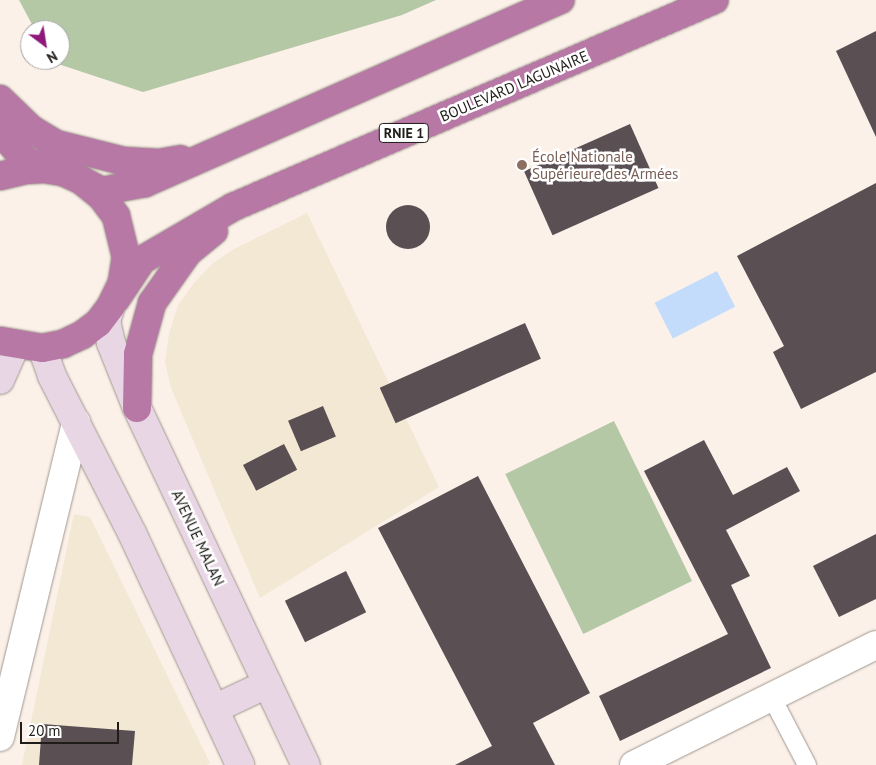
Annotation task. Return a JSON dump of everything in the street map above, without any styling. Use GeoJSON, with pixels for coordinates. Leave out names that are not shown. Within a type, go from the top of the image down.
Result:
{"type":"FeatureCollection","features":[{"type":"Feature","properties":{"kind":"highway","name":"RNIE 1"},"geometry":{"type":"LineString","coordinates":[[0,131],[26,160],[81,180],[102,191],[145,183],[207,154],[560,0]]}},
{"type":"Feature","properties":{"kind":"highway","name":"BOULEVARD LAGUNAIRE"},"geometry":{"type":"LineString","coordinates":[[114,303],[142,260],[233,207],[714,0]]}},
{"type":"Feature","properties":{"kind":"highway"},"geometry":{"type":"LineString","coordinates":[[0,99],[31,129],[56,144],[87,154],[159,163],[207,154]]}},
{"type":"Feature","properties":{"kind":"highway","name":"RNIE 1"},"geometry":{"type":"LineString","coordinates":[[0,176],[25,170],[54,170]]}},
{"type":"Feature","properties":{"kind":"highway","name":"RNIE 1"},"geometry":{"type":"LineString","coordinates":[[19,345],[63,344],[82,335],[114,303],[125,266],[121,228],[101,196],[81,180]]}},
{"type":"Feature","properties":{"kind":"highway"},"geometry":{"type":"LineString","coordinates":[[137,408],[138,354],[152,303],[188,252],[214,230],[233,207]]}},
{"type":"Feature","properties":{"kind":"main road","name":"AVENUE MALAN"},"geometry":{"type":"LineString","coordinates":[[114,303],[106,321],[111,343],[137,408],[306,765]]}},
{"type":"Feature","properties":{"kind":"main road"},"geometry":{"type":"LineString","coordinates":[[0,380],[19,345],[76,422],[240,765]]}},
{"type":"Feature","properties":{"kind":"main road"},"geometry":{"type":"LineString","coordinates":[[214,709],[267,684]]}},
{"type":"Feature","properties":{"kind":"street"},"geometry":{"type":"LineString","coordinates":[[0,737],[76,422]]}},
{"type":"Feature","properties":{"kind":"street"},"geometry":{"type":"LineString","coordinates":[[634,765],[876,645]]}},
{"type":"Feature","properties":{"kind":"lane"},"geometry":{"type":"LineString","coordinates":[[772,696],[807,765]]}},
{"type":"Feature","properties":{"kind":"shaded area"},"geometry":{"type":"Polygon","coordinates":[[[307,213],[439,487],[260,598],[171,388],[165,362],[169,334],[178,305],[194,283],[213,263],[234,249],[307,213]]]}},
{"type":"Feature","properties":{"kind":"shaded area"},"geometry":{"type":"Polygon","coordinates":[[[74,514],[90,517],[210,763],[207,765],[22,765],[74,514]]]}},
{"type":"Feature","properties":{"kind":"green space"},"geometry":{"type":"Polygon","coordinates":[[[19,0],[436,0],[402,15],[143,92],[70,68],[70,20],[30,20],[19,0]]]}},
{"type":"Feature","properties":{"kind":"green space"},"geometry":{"type":"Polygon","coordinates":[[[614,421],[692,581],[583,634],[505,474],[614,421]]]}},
{"type":"Feature","properties":{"kind":"water"},"geometry":{"type":"Polygon","coordinates":[[[717,271],[735,307],[673,338],[655,303],[717,271]]]}},
{"type":"Feature","properties":{"kind":"building"},"geometry":{"type":"Polygon","coordinates":[[[876,31],[876,137],[836,51],[876,31]]]}},
{"type":"Feature","properties":{"kind":"building"},"geometry":{"type":"Polygon","coordinates":[[[630,124],[658,188],[553,235],[524,171],[630,124]]]}},
{"type":"Feature","properties":{"kind":"building"},"geometry":{"type":"Polygon","coordinates":[[[876,183],[876,372],[801,409],[773,352],[784,346],[737,256],[876,183]]]}},
{"type":"Feature","properties":{"kind":"building"},"geometry":{"type":"Polygon","coordinates":[[[404,205],[412,205],[424,211],[430,227],[424,243],[412,249],[404,249],[392,243],[386,231],[386,223],[392,211],[404,205]]]}},
{"type":"Feature","properties":{"kind":"building"},"geometry":{"type":"Polygon","coordinates":[[[525,323],[541,359],[396,423],[380,388],[525,323]]]}},
{"type":"Feature","properties":{"kind":"building"},"geometry":{"type":"Polygon","coordinates":[[[323,406],[336,436],[301,451],[288,421],[323,406]]]}},
{"type":"Feature","properties":{"kind":"building"},"geometry":{"type":"Polygon","coordinates":[[[704,440],[733,495],[787,467],[800,491],[726,530],[750,576],[731,585],[771,668],[620,741],[599,696],[728,634],[644,471],[704,440]]]}},
{"type":"Feature","properties":{"kind":"building"},"geometry":{"type":"Polygon","coordinates":[[[284,444],[297,470],[256,491],[243,465],[284,444]]]}},
{"type":"Feature","properties":{"kind":"building"},"geometry":{"type":"Polygon","coordinates":[[[478,476],[590,693],[533,723],[555,765],[455,765],[492,746],[378,528],[478,476]]]}},
{"type":"Feature","properties":{"kind":"building"},"geometry":{"type":"Polygon","coordinates":[[[876,534],[876,599],[839,617],[813,566],[876,534]]]}},
{"type":"Feature","properties":{"kind":"building"},"geometry":{"type":"Polygon","coordinates":[[[346,571],[366,612],[305,642],[285,601],[346,571]]]}},
{"type":"Feature","properties":{"kind":"building"},"geometry":{"type":"Polygon","coordinates":[[[42,724],[135,731],[132,765],[39,765],[42,724]]]}},
{"type":"Feature","properties":{"kind":"place","name":"École Nationale Supérieure des Armées"},"geometry":{"type":"Point","coordinates":[522,165]}}]}
